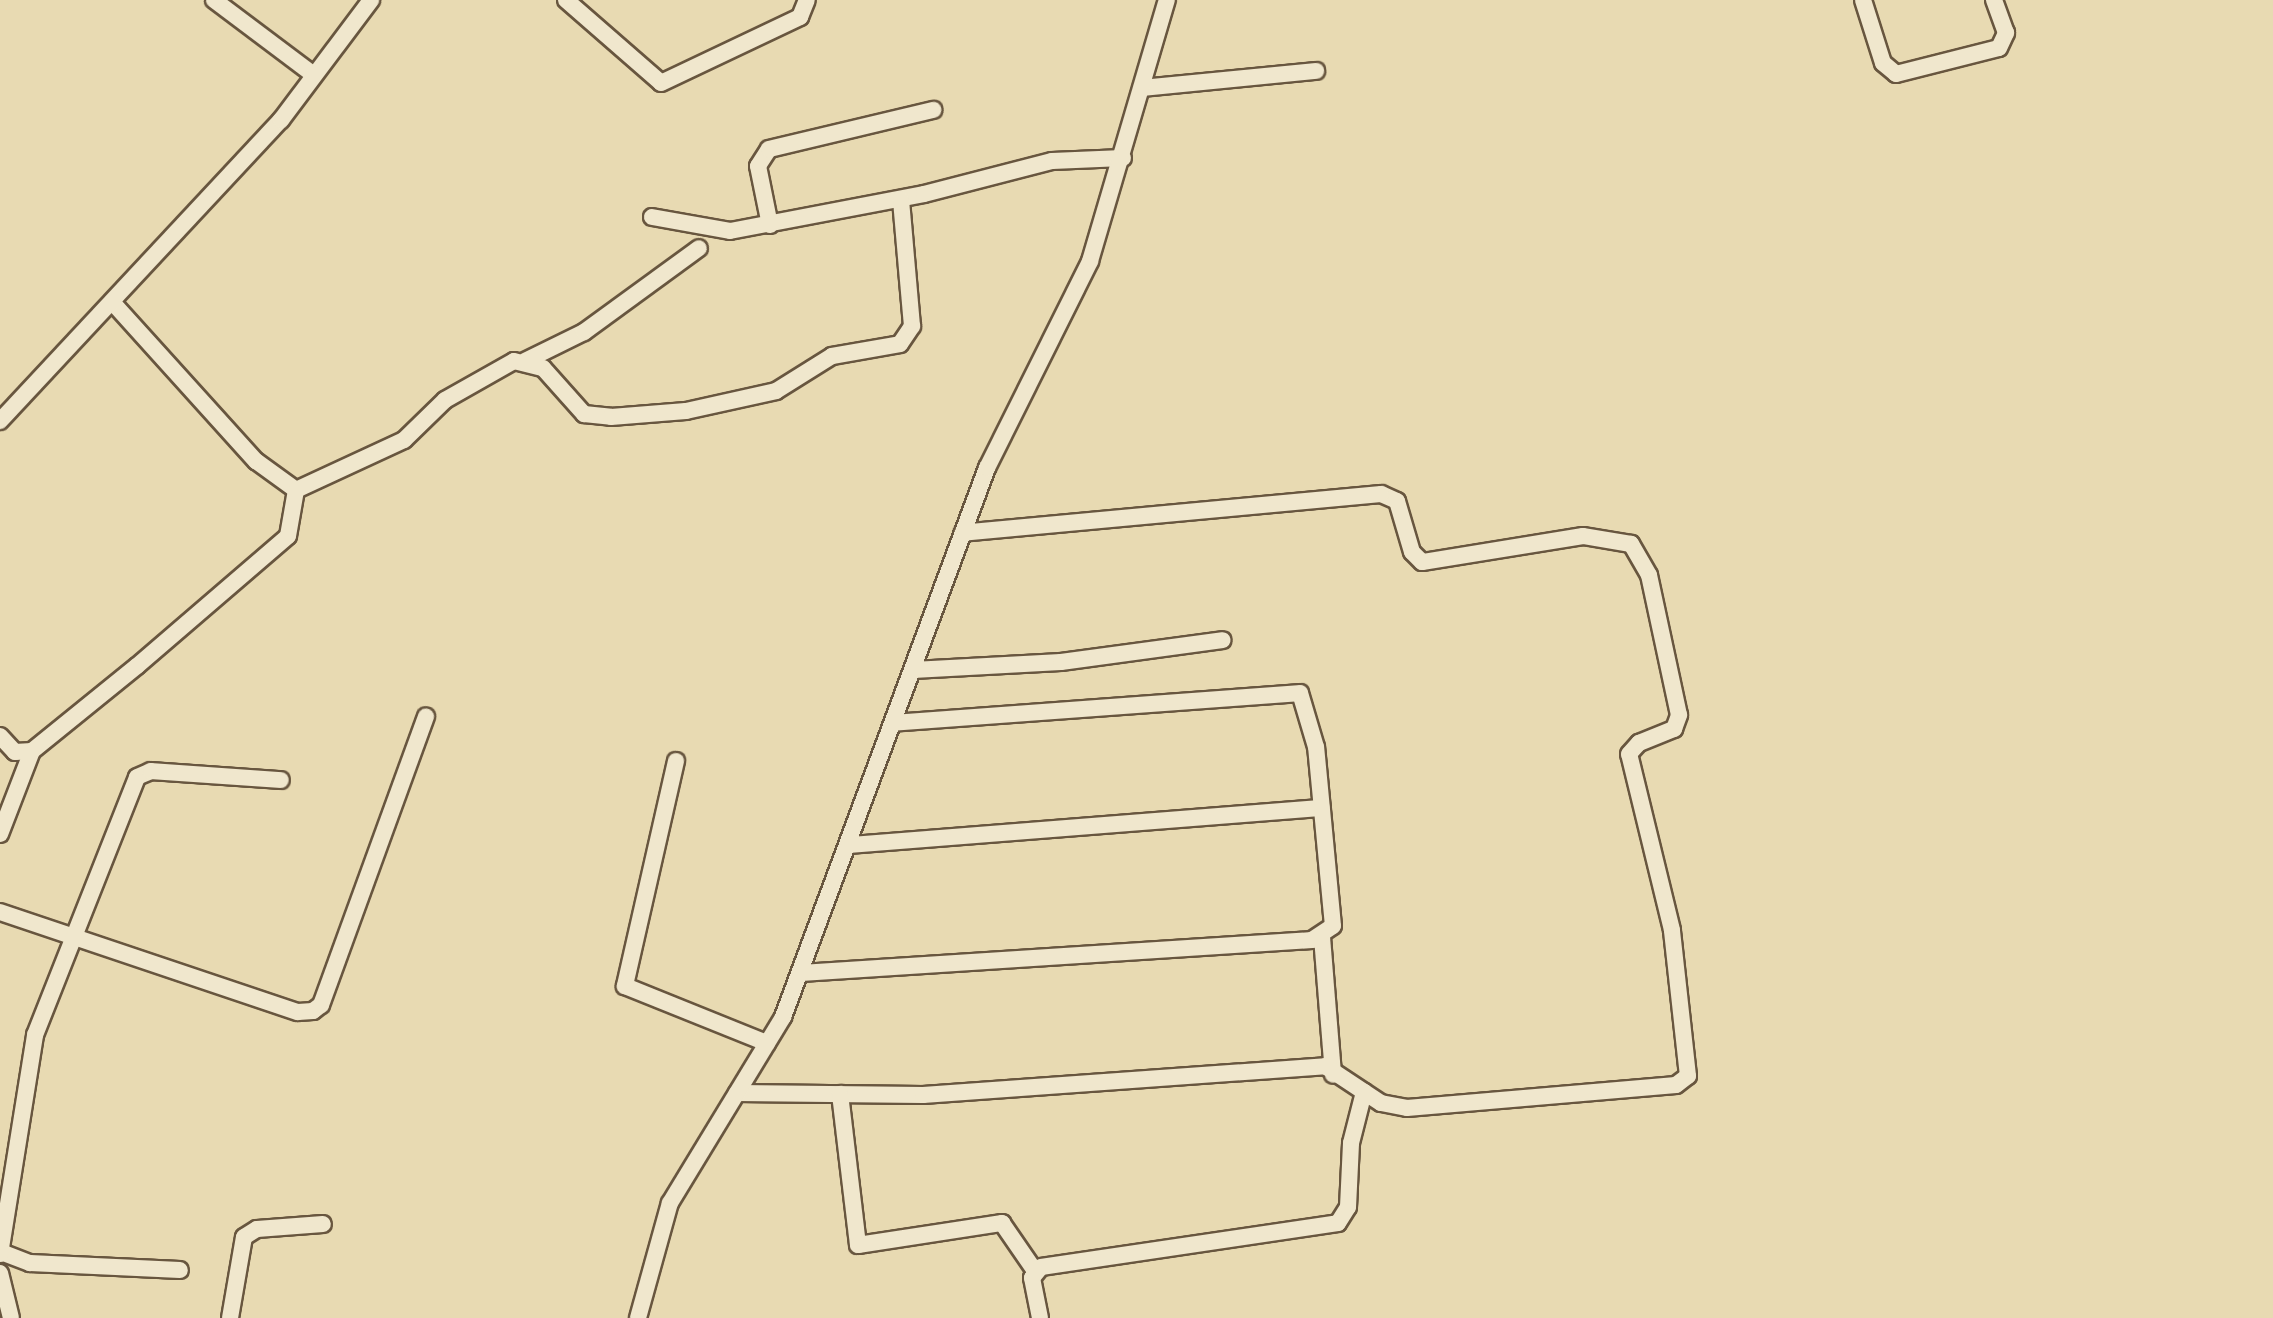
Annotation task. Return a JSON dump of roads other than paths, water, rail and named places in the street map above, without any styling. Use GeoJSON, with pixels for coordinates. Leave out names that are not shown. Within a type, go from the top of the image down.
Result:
{"type":"FeatureCollection","features":[{"type":"Feature","properties":{"kind":"street"},"geometry":{"type":"LineString","coordinates":[[214,0],[314,75]]}},
{"type":"Feature","properties":{"kind":"street"},"geometry":{"type":"LineString","coordinates":[[0,421],[114,304],[314,75],[371,0]]}},
{"type":"Feature","properties":{"kind":"street"},"geometry":{"type":"LineString","coordinates":[[566,0],[662,83],[800,17],[807,0]]}},
{"type":"Feature","properties":{"kind":"street"},"geometry":{"type":"LineString","coordinates":[[638,1318],[670,1203],[767,1043],[801,973],[988,468],[1090,261],[1123,158],[1167,0]]}},
{"type":"Feature","properties":{"kind":"street"},"geometry":{"type":"LineString","coordinates":[[1863,0],[1883,63],[1902,74],[1999,48],[2006,33],[1994,0]]}},
{"type":"Feature","properties":{"kind":"street"},"geometry":{"type":"LineString","coordinates":[[1143,88],[1316,71]]}},
{"type":"Feature","properties":{"kind":"street"},"geometry":{"type":"LineString","coordinates":[[771,225],[758,166],[769,149],[933,110]]}},
{"type":"Feature","properties":{"kind":"street"},"geometry":{"type":"LineString","coordinates":[[652,217],[708,232],[771,225],[901,199],[1052,161],[1123,158]]}},
{"type":"Feature","properties":{"kind":"street"},"geometry":{"type":"LineString","coordinates":[[525,360],[543,368],[584,414],[611,417],[686,411],[776,391],[832,356],[900,344],[912,326],[901,199]]}},
{"type":"Feature","properties":{"kind":"street"},"geometry":{"type":"LineString","coordinates":[[296,490],[404,440],[445,400],[501,364],[525,360],[584,331],[699,248]]}},
{"type":"Feature","properties":{"kind":"street"},"geometry":{"type":"LineString","coordinates":[[114,304],[256,461],[296,490]]}},
{"type":"Feature","properties":{"kind":"street"},"geometry":{"type":"LineString","coordinates":[[0,834],[32,751],[288,536],[296,490]]}},
{"type":"Feature","properties":{"kind":"street"},"geometry":{"type":"LineString","coordinates":[[737,1093],[923,1095],[1334,1072],[1364,1092],[1407,1108],[1686,1080],[1672,930],[1629,754],[1639,743],[1674,729],[1679,715],[1640,550],[1593,536],[1422,562],[1412,552],[1397,501],[1381,494],[963,533]]}},
{"type":"Feature","properties":{"kind":"street"},"geometry":{"type":"LineString","coordinates":[[913,670],[1061,662],[1223,640]]}},
{"type":"Feature","properties":{"kind":"street"},"geometry":{"type":"LineString","coordinates":[[894,723],[1300,693],[1310,715],[1334,918],[1322,937],[1334,1072]]}},
{"type":"Feature","properties":{"kind":"street"},"geometry":{"type":"LineString","coordinates":[[0,912],[70,938],[298,1012],[313,1011],[325,995],[426,718]]}},
{"type":"Feature","properties":{"kind":"street"},"geometry":{"type":"LineString","coordinates":[[0,737],[15,752],[32,751]]}},
{"type":"Feature","properties":{"kind":"street"},"geometry":{"type":"LineString","coordinates":[[676,761],[625,986],[767,1043]]}},
{"type":"Feature","properties":{"kind":"street"},"geometry":{"type":"LineString","coordinates":[[180,1270],[30,1263],[1,1253],[35,1035],[70,938],[142,772],[281,780]]}},
{"type":"Feature","properties":{"kind":"street"},"geometry":{"type":"LineString","coordinates":[[850,845],[1322,808]]}},
{"type":"Feature","properties":{"kind":"street"},"geometry":{"type":"LineString","coordinates":[[801,973],[1322,937]]}},
{"type":"Feature","properties":{"kind":"street"},"geometry":{"type":"LineString","coordinates":[[1035,1270],[1328,1229],[1349,1207],[1351,1143],[1364,1092]]}},
{"type":"Feature","properties":{"kind":"street"},"geometry":{"type":"LineString","coordinates":[[840,1094],[858,1245],[1002,1223],[1035,1270],[1040,1318]]}},
{"type":"Feature","properties":{"kind":"street"},"geometry":{"type":"LineString","coordinates":[[230,1318],[244,1237],[257,1229],[323,1224]]}},
{"type":"Feature","properties":{"kind":"street"},"geometry":{"type":"LineString","coordinates":[[0,1273],[11,1318]]}}]}
